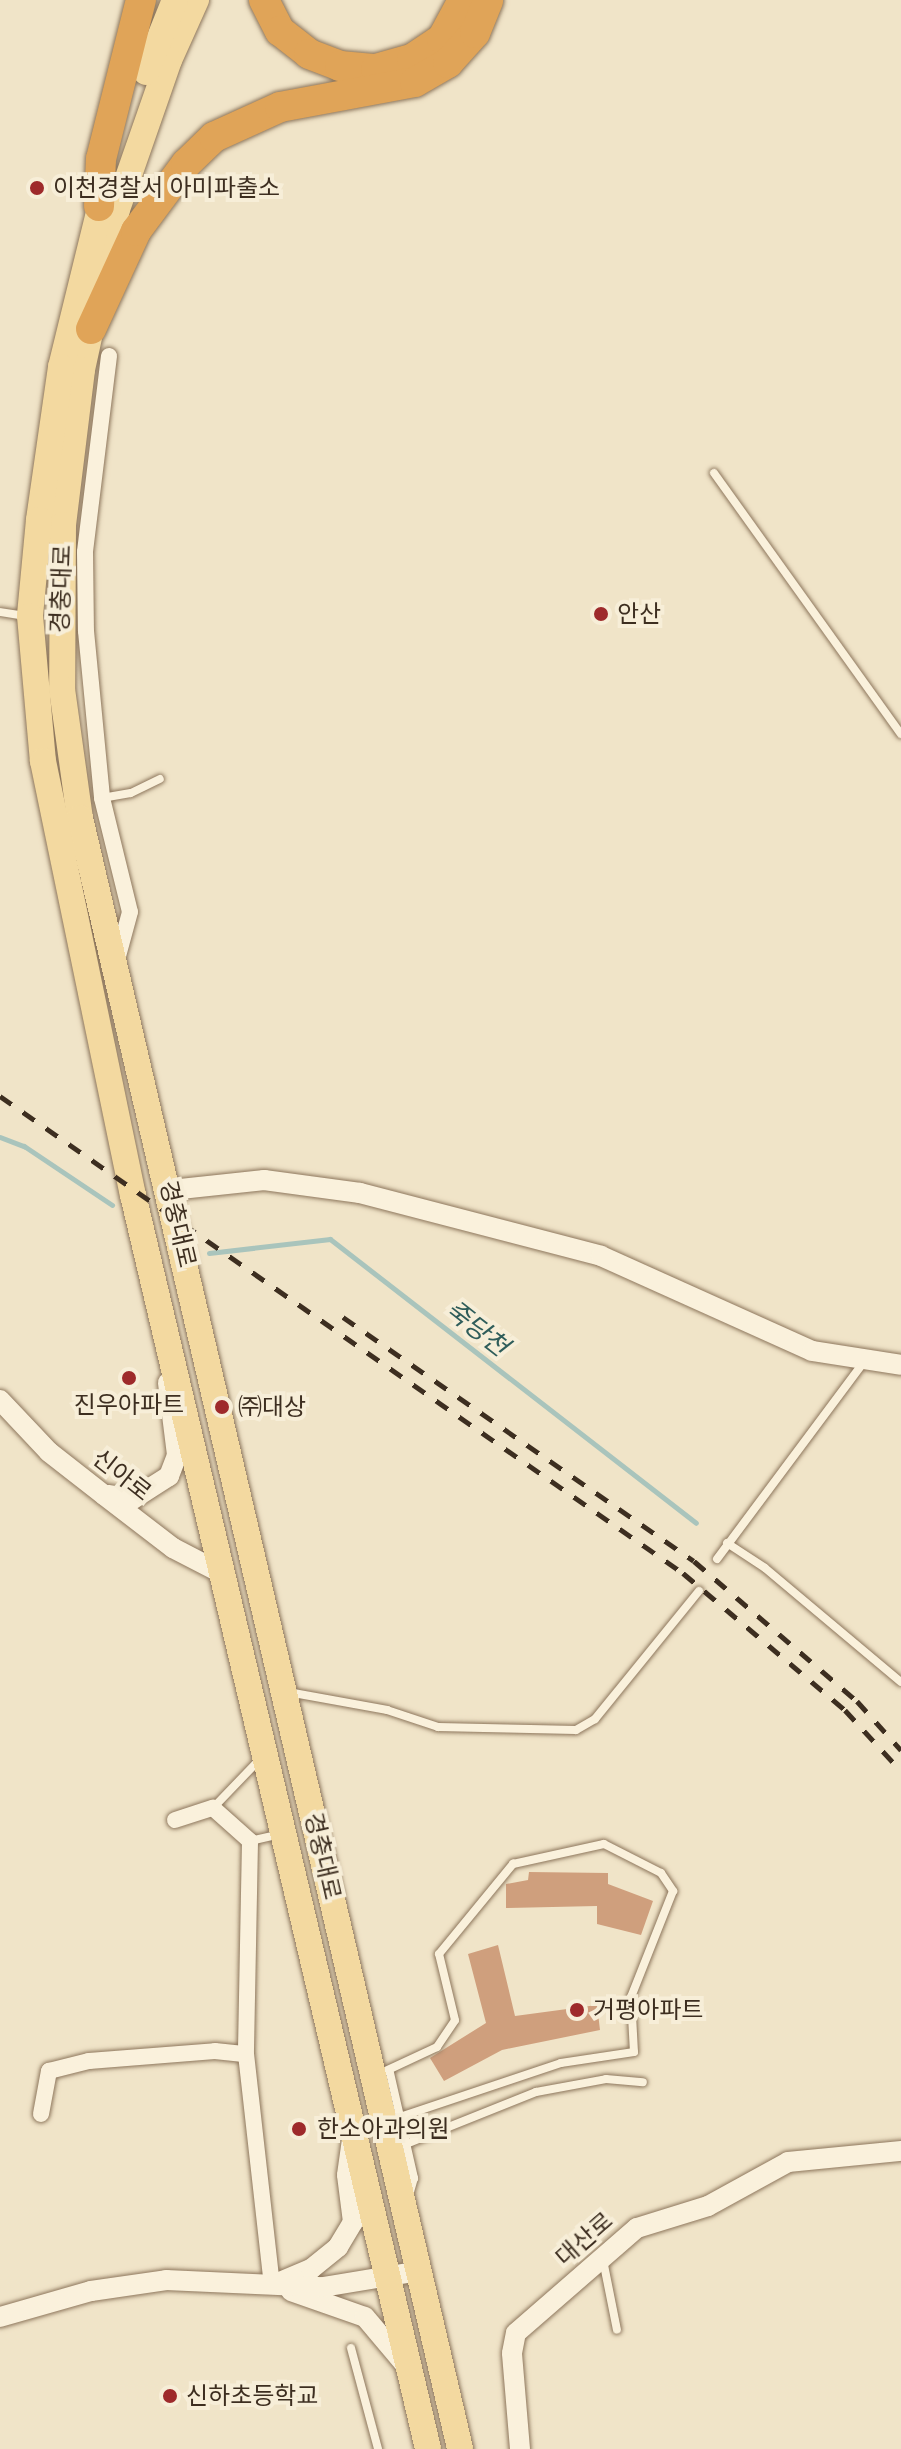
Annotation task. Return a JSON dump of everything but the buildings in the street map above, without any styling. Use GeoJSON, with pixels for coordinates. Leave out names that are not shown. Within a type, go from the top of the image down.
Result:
{"type":"FeatureCollection","features":[{"type":"Feature","properties":{"kind":"highway"},"geometry":{"type":"LineString","coordinates":[[99,206],[101,159],[141,0]]}},
{"type":"Feature","properties":{"kind":"highway"},"geometry":{"type":"LineString","coordinates":[[264,0],[280,31],[309,54],[340,66],[376,69],[412,59],[442,39],[463,0]]}},
{"type":"Feature","properties":{"kind":"highway"},"geometry":{"type":"LineString","coordinates":[[91,329],[136,231],[186,164],[214,137],[280,107],[415,82],[448,63],[475,33],[488,0]]}},
{"type":"Feature","properties":{"kind":"main road","name":"경충대로"},"geometry":{"type":"LineString","coordinates":[[175,0],[99,206],[61,367],[30,616],[53,824],[171,1356],[345,2082],[428,2449]]}},
{"type":"Feature","properties":{"kind":"main road","name":"경충대로"},"geometry":{"type":"LineString","coordinates":[[196,0],[169,60],[117,209],[91,329],[66,498],[60,620],[62,689],[80,818],[171,1190],[286,1692],[382,2074],[405,2209],[460,2449]]}},
{"type":"Feature","properties":{"kind":"street"},"geometry":{"type":"LineString","coordinates":[[109,356],[85,552],[86,621],[102,798],[130,912],[116,965]]}},
{"type":"Feature","properties":{"kind":"street"},"geometry":{"type":"LineString","coordinates":[[60,620],[86,621]]}},
{"type":"Feature","properties":{"kind":"street"},"geometry":{"type":"LineString","coordinates":[[171,1190],[264,1180],[360,1193],[601,1256],[693,1295],[771,1336],[864,1362],[901,1365]]}},
{"type":"Feature","properties":{"kind":"street"},"geometry":{"type":"LineString","coordinates":[[104,1495],[133,1499],[169,1476],[177,1455],[168,1391],[171,1356]]}},
{"type":"Feature","properties":{"kind":"street","name":"신아로"},"geometry":{"type":"LineString","coordinates":[[0,1400],[49,1452],[104,1495],[173,1548],[225,1575]]}},
{"type":"Feature","properties":{"kind":"street"},"geometry":{"type":"LineString","coordinates":[[175,1820],[213,1808],[250,1841],[246,2054],[272,2285]]}},
{"type":"Feature","properties":{"kind":"street"},"geometry":{"type":"LineString","coordinates":[[41,2114],[49,2071],[89,2061],[215,2051],[246,2054]]}},
{"type":"Feature","properties":{"kind":"street"},"geometry":{"type":"LineString","coordinates":[[345,2082],[382,2074]]}},
{"type":"Feature","properties":{"kind":"street"},"geometry":{"type":"LineString","coordinates":[[272,2285],[311,2269],[338,2247],[353,2222],[347,2175],[354,2125]]}},
{"type":"Feature","properties":{"kind":"street","name":"대산로"},"geometry":{"type":"LineString","coordinates":[[520,2449],[512,2353],[516,2333],[637,2228],[708,2206],[788,2162],[901,2151]]}},
{"type":"Feature","properties":{"kind":"street"},"geometry":{"type":"LineString","coordinates":[[0,2317],[91,2291],[166,2280],[323,2287],[420,2271]]}},
{"type":"Feature","properties":{"kind":"street"},"geometry":{"type":"LineString","coordinates":[[272,2285],[365,2317],[408,2368]]}},
{"type":"Feature","properties":{"kind":"lane"},"geometry":{"type":"LineString","coordinates":[[714,473],[901,734]]}},
{"type":"Feature","properties":{"kind":"lane"},"geometry":{"type":"LineString","coordinates":[[0,612],[30,616]]}},
{"type":"Feature","properties":{"kind":"lane"},"geometry":{"type":"LineString","coordinates":[[102,798],[131,793],[160,779]]}},
{"type":"Feature","properties":{"kind":"lane"},"geometry":{"type":"LineString","coordinates":[[717,1559],[864,1362]]}},
{"type":"Feature","properties":{"kind":"lane"},"geometry":{"type":"LineString","coordinates":[[727,1543],[765,1568],[901,1682]]}},
{"type":"Feature","properties":{"kind":"lane"},"geometry":{"type":"LineString","coordinates":[[286,1692],[387,1710],[438,1727],[576,1730],[595,1719],[699,1591]]}},
{"type":"Feature","properties":{"kind":"lane"},"geometry":{"type":"LineString","coordinates":[[213,1808],[266,1752]]}},
{"type":"Feature","properties":{"kind":"lane"},"geometry":{"type":"LineString","coordinates":[[250,1841],[284,1833]]}},
{"type":"Feature","properties":{"kind":"lane"},"geometry":{"type":"LineString","coordinates":[[400,2117],[561,2063],[634,2052],[631,1997],[673,1891],[661,1873],[604,1844],[513,1864],[439,1954],[455,2020],[437,2047],[382,2074],[400,2117],[414,2178],[405,2209]]}},
{"type":"Feature","properties":{"kind":"lane"},"geometry":{"type":"LineString","coordinates":[[406,2144],[536,2092],[606,2079],[643,2082]]}},
{"type":"Feature","properties":{"kind":"lane"},"geometry":{"type":"LineString","coordinates":[[602,2258],[617,2330]]}},
{"type":"Feature","properties":{"kind":"lane"},"geometry":{"type":"LineString","coordinates":[[351,2348],[378,2449]]}},
{"type":"Feature","properties":{"kind":"waterway","name":"죽당천"},"geometry":{"type":"LineString","coordinates":[[0,1137],[24,1146],[112,1205]]}},
{"type":"Feature","properties":{"kind":"waterway","name":"죽당천"},"geometry":{"type":"LineString","coordinates":[[209,1253],[330,1239],[696,1523]]}},
{"type":"Feature","properties":{"kind":"railway"},"geometry":{"type":"LineString","coordinates":[[0,1096],[683,1573],[845,1710],[901,1771]]}},
{"type":"Feature","properties":{"kind":"railway"},"geometry":{"type":"LineString","coordinates":[[343,1317],[694,1561],[857,1701],[901,1750]]}},
{"type":"Feature","properties":{"kind":"place","name":"이천경찰서 아미파출소"},"geometry":{"type":"Point","coordinates":[37,188]}},
{"type":"Feature","properties":{"kind":"place","name":"안산"},"geometry":{"type":"Point","coordinates":[601,614]}},
{"type":"Feature","properties":{"kind":"place","name":"진우아파트"},"geometry":{"type":"Point","coordinates":[129,1378]}},
{"type":"Feature","properties":{"kind":"place","name":"㈜대상"},"geometry":{"type":"Point","coordinates":[222,1407]}},
{"type":"Feature","properties":{"kind":"place","name":"거평아파트"},"geometry":{"type":"Point","coordinates":[577,2010]}},
{"type":"Feature","properties":{"kind":"place","name":"한소아과의원"},"geometry":{"type":"Point","coordinates":[299,2129]}},
{"type":"Feature","properties":{"kind":"place","name":"신하초등학교"},"geometry":{"type":"Point","coordinates":[170,2396]}}]}
